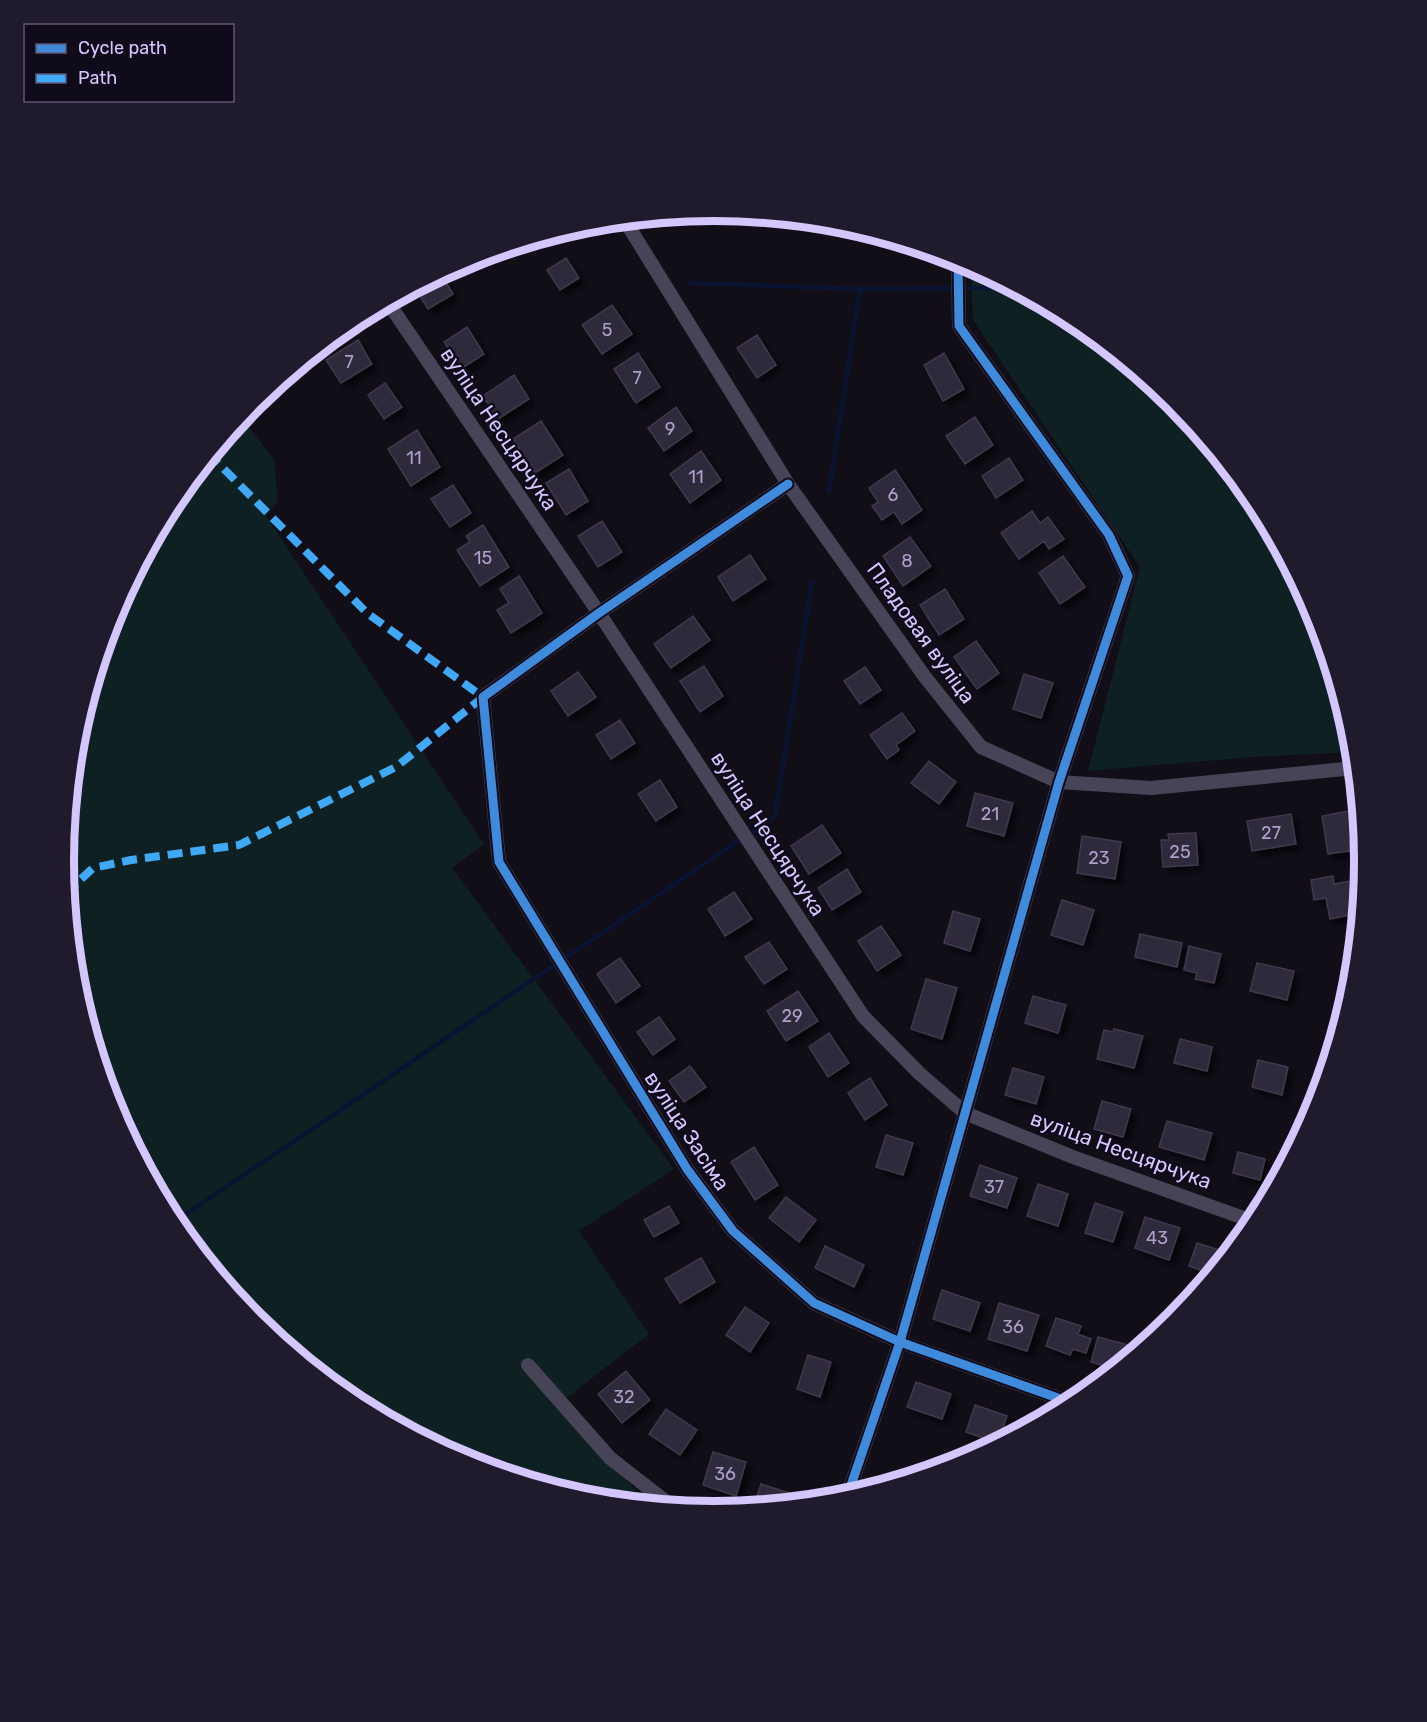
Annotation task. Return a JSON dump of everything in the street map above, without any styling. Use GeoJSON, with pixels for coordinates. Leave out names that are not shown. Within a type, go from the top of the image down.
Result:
{"type":"FeatureCollection","features":[{"type":"Feature","properties":{"kind":"street","name":"Пладовая вуліца"},"geometry":{"type":"LineString","coordinates":[[628,226],[788,484],[925,677],[981,747],[1059,782],[1151,788],[1347,769]]}},
{"type":"Feature","properties":{"kind":"street"},"geometry":{"type":"LineString","coordinates":[[851,1486],[900,1342],[1059,782],[1128,576],[1109,535],[959,326],[958,270]]}},
{"type":"Feature","properties":{"kind":"street","name":"вуліца Несцярчука"},"geometry":{"type":"LineString","coordinates":[[392,308],[599,613],[863,1016],[919,1073],[965,1113],[1073,1157],[1245,1218]]}},
{"type":"Feature","properties":{"kind":"street"},"geometry":{"type":"LineString","coordinates":[[599,613],[788,484]]}},
{"type":"Feature","properties":{"kind":"street","name":"вуліца Засіма"},"geometry":{"type":"LineString","coordinates":[[599,613],[483,697],[499,862],[687,1168],[733,1231],[814,1303],[900,1342],[1060,1399]]}},
{"type":"Feature","properties":{"kind":"street"},"geometry":{"type":"LineString","coordinates":[[528,1365],[610,1458],[662,1499]]}},
{"type":"Feature","properties":{"kind":"shaded area"},"geometry":{"type":"Polygon","coordinates":[[[971,276],[1034,307],[1103,353],[1166,408],[1195,439],[1246,505],[1287,578],[1320,655],[1332,695],[1344,752],[1253,757],[1088,771],[1140,567],[973,320],[971,276]]]}},
{"type":"Feature","properties":{"kind":"shaded area"},"geometry":{"type":"Polygon","coordinates":[[[247,423],[274,460],[278,501],[266,516],[484,844],[452,868],[674,1169],[579,1231],[649,1334],[556,1406],[643,1497],[589,1489],[548,1479],[469,1452],[393,1415],[324,1369],[261,1314],[232,1283],[181,1217],[140,1144],[107,1067],[86,986],[75,903],[75,819],[86,736],[107,655],[122,616],[159,541],[181,505],[206,471],[247,423]]]}},
{"type":"Feature","properties":{"kind":"building"},"geometry":{"type":"Polygon","coordinates":[[[566,258],[579,278],[560,290],[547,270],[566,258]]]}},
{"type":"Feature","properties":{"kind":"building"},"geometry":{"type":"Polygon","coordinates":[[[445,281],[453,294],[428,309],[418,294],[445,281]]]}},
{"type":"Feature","properties":{"kind":"building"},"geometry":{"type":"Polygon","coordinates":[[[612,305],[632,334],[602,354],[582,325],[612,305]]]}},
{"type":"Feature","properties":{"kind":"building"},"geometry":{"type":"Polygon","coordinates":[[[467,327],[484,354],[461,369],[444,342],[467,327]]]}},
{"type":"Feature","properties":{"kind":"building"},"geometry":{"type":"Polygon","coordinates":[[[757,335],[776,365],[757,378],[737,348],[757,335]]]}},
{"type":"Feature","properties":{"kind":"building"},"geometry":{"type":"Polygon","coordinates":[[[358,340],[372,364],[341,383],[326,360],[358,340]]]}},
{"type":"Feature","properties":{"kind":"building"},"geometry":{"type":"Polygon","coordinates":[[[638,353],[660,387],[636,403],[614,369],[638,353]]]}},
{"type":"Feature","properties":{"kind":"building"},"geometry":{"type":"Polygon","coordinates":[[[944,353],[964,389],[943,401],[924,365],[944,353]]]}},
{"type":"Feature","properties":{"kind":"building"},"geometry":{"type":"Polygon","coordinates":[[[514,375],[529,399],[498,419],[483,396],[514,375]]]}},
{"type":"Feature","properties":{"kind":"building"},"geometry":{"type":"Polygon","coordinates":[[[385,383],[402,407],[384,419],[368,395],[385,383]]]}},
{"type":"Feature","properties":{"kind":"building"},"geometry":{"type":"Polygon","coordinates":[[[676,407],[692,431],[664,451],[648,428],[676,407]]]}},
{"type":"Feature","properties":{"kind":"building"},"geometry":{"type":"Polygon","coordinates":[[[975,417],[993,445],[965,464],[946,436],[975,417]]]}},
{"type":"Feature","properties":{"kind":"building"},"geometry":{"type":"Polygon","coordinates":[[[541,421],[563,455],[535,473],[513,439],[541,421]]]}},
{"type":"Feature","properties":{"kind":"building"},"geometry":{"type":"Polygon","coordinates":[[[417,430],[440,467],[411,486],[388,449],[417,430]]]}},
{"type":"Feature","properties":{"kind":"building"},"geometry":{"type":"Polygon","coordinates":[[[701,451],[721,480],[690,503],[670,474],[701,451]]]}},
{"type":"Feature","properties":{"kind":"building"},"geometry":{"type":"Polygon","coordinates":[[[1009,458],[1023,480],[996,498],[982,476],[1009,458]]]}},
{"type":"Feature","properties":{"kind":"building"},"geometry":{"type":"Polygon","coordinates":[[[569,469],[588,501],[566,515],[546,483],[569,469]]]}},
{"type":"Feature","properties":{"kind":"building"},"geometry":{"type":"Polygon","coordinates":[[[895,470],[922,510],[902,524],[894,512],[882,520],[872,506],[878,502],[869,488],[895,470]]]}},
{"type":"Feature","properties":{"kind":"building"},"geometry":{"type":"Polygon","coordinates":[[[453,485],[471,513],[450,527],[431,499],[453,485]]]}},
{"type":"Feature","properties":{"kind":"building"},"geometry":{"type":"Polygon","coordinates":[[[1032,511],[1040,523],[1048,517],[1064,539],[1049,549],[1044,541],[1019,559],[1001,533],[1032,511]]]}},
{"type":"Feature","properties":{"kind":"building"},"geometry":{"type":"Polygon","coordinates":[[[602,521],[622,552],[598,567],[578,536],[602,521]]]}},
{"type":"Feature","properties":{"kind":"building"},"geometry":{"type":"Polygon","coordinates":[[[483,525],[509,567],[480,586],[457,550],[470,542],[466,536],[483,525]]]}},
{"type":"Feature","properties":{"kind":"building"},"geometry":{"type":"Polygon","coordinates":[[[910,537],[931,566],[903,586],[883,556],[910,537]]]}},
{"type":"Feature","properties":{"kind":"building"},"geometry":{"type":"Polygon","coordinates":[[[750,555],[766,579],[733,601],[718,577],[750,555]]]}},
{"type":"Feature","properties":{"kind":"building"},"geometry":{"type":"Polygon","coordinates":[[[1063,556],[1085,587],[1060,604],[1039,573],[1063,556]]]}},
{"type":"Feature","properties":{"kind":"building"},"geometry":{"type":"Polygon","coordinates":[[[519,576],[542,613],[511,633],[497,610],[509,603],[500,589],[519,576]]]}},
{"type":"Feature","properties":{"kind":"building"},"geometry":{"type":"Polygon","coordinates":[[[945,589],[964,619],[939,635],[920,605],[945,589]]]}},
{"type":"Feature","properties":{"kind":"building"},"geometry":{"type":"Polygon","coordinates":[[[693,616],[710,640],[671,668],[654,644],[693,616]]]}},
{"type":"Feature","properties":{"kind":"building"},"geometry":{"type":"Polygon","coordinates":[[[976,641],[999,673],[977,689],[954,657],[976,641]]]}},
{"type":"Feature","properties":{"kind":"building"},"geometry":{"type":"Polygon","coordinates":[[[704,666],[723,696],[700,712],[680,681],[704,666]]]}},
{"type":"Feature","properties":{"kind":"building"},"geometry":{"type":"Polygon","coordinates":[[[865,667],[881,690],[860,704],[844,681],[865,667]]]}},
{"type":"Feature","properties":{"kind":"building"},"geometry":{"type":"Polygon","coordinates":[[[578,672],[596,697],[568,716],[551,691],[578,672]]]}},
{"type":"Feature","properties":{"kind":"building"},"geometry":{"type":"Polygon","coordinates":[[[1024,674],[1053,683],[1041,718],[1013,709],[1024,674]]]}},
{"type":"Feature","properties":{"kind":"building"},"geometry":{"type":"Polygon","coordinates":[[[902,713],[915,731],[896,745],[899,750],[887,759],[870,735],[902,713]]]}},
{"type":"Feature","properties":{"kind":"building"},"geometry":{"type":"Polygon","coordinates":[[[620,720],[635,743],[611,759],[596,735],[620,720]]]}},
{"type":"Feature","properties":{"kind":"building"},"geometry":{"type":"Polygon","coordinates":[[[929,761],[956,782],[939,804],[911,783],[929,761]]]}},
{"type":"Feature","properties":{"kind":"building"},"geometry":{"type":"Polygon","coordinates":[[[660,780],[677,807],[656,821],[638,794],[660,780]]]}},
{"type":"Feature","properties":{"kind":"building"},"geometry":{"type":"Polygon","coordinates":[[[975,793],[1013,803],[1004,836],[967,826],[975,793]]]}},
{"type":"Feature","properties":{"kind":"building"},"geometry":{"type":"Polygon","coordinates":[[[1349,811],[1353,850],[1328,854],[1322,816],[1349,811]]]}},
{"type":"Feature","properties":{"kind":"building"},"geometry":{"type":"Polygon","coordinates":[[[1291,814],[1296,844],[1252,851],[1247,821],[1291,814]]]}},
{"type":"Feature","properties":{"kind":"building"},"geometry":{"type":"Polygon","coordinates":[[[822,825],[841,853],[809,874],[791,846],[822,825]]]}},
{"type":"Feature","properties":{"kind":"building"},"geometry":{"type":"Polygon","coordinates":[[[1196,833],[1198,865],[1163,867],[1161,840],[1169,840],[1168,834],[1196,833]]]}},
{"type":"Feature","properties":{"kind":"building"},"geometry":{"type":"Polygon","coordinates":[[[1082,836],[1121,842],[1115,879],[1077,873],[1082,836]]]}},
{"type":"Feature","properties":{"kind":"building"},"geometry":{"type":"Polygon","coordinates":[[[847,869],[861,892],[832,910],[818,888],[847,869]]]}},
{"type":"Feature","properties":{"kind":"building"},"geometry":{"type":"Polygon","coordinates":[[[1333,876],[1334,884],[1353,881],[1351,915],[1330,919],[1326,898],[1314,900],[1311,880],[1333,876]]]}},
{"type":"Feature","properties":{"kind":"building"},"geometry":{"type":"Polygon","coordinates":[[[734,892],[752,919],[725,936],[708,909],[734,892]]]}},
{"type":"Feature","properties":{"kind":"building"},"geometry":{"type":"Polygon","coordinates":[[[1062,900],[1094,910],[1083,945],[1051,935],[1062,900]]]}},
{"type":"Feature","properties":{"kind":"building"},"geometry":{"type":"Polygon","coordinates":[[[953,911],[980,919],[970,951],[944,943],[953,911]]]}},
{"type":"Feature","properties":{"kind":"building"},"geometry":{"type":"Polygon","coordinates":[[[881,926],[901,955],[877,971],[858,941],[881,926]]]}},
{"type":"Feature","properties":{"kind":"building"},"geometry":{"type":"Polygon","coordinates":[[[1140,934],[1182,943],[1177,967],[1135,957],[1140,934]]]}},
{"type":"Feature","properties":{"kind":"building"},"geometry":{"type":"Polygon","coordinates":[[[769,942],[787,969],[764,984],[745,957],[769,942]]]}},
{"type":"Feature","properties":{"kind":"building"},"geometry":{"type":"Polygon","coordinates":[[[1189,946],[1221,954],[1214,983],[1195,979],[1197,973],[1184,970],[1189,946]]]}},
{"type":"Feature","properties":{"kind":"building"},"geometry":{"type":"Polygon","coordinates":[[[620,958],[640,986],[616,1003],[597,974],[620,958]]]}},
{"type":"Feature","properties":{"kind":"building"},"geometry":{"type":"Polygon","coordinates":[[[1257,963],[1294,971],[1287,1000],[1250,991],[1257,963]]]}},
{"type":"Feature","properties":{"kind":"building"},"geometry":{"type":"Polygon","coordinates":[[[926,979],[957,988],[942,1039],[911,1029],[926,979]]]}},
{"type":"Feature","properties":{"kind":"building"},"geometry":{"type":"Polygon","coordinates":[[[798,991],[818,1021],[786,1041],[767,1011],[798,991]]]}},
{"type":"Feature","properties":{"kind":"building"},"geometry":{"type":"Polygon","coordinates":[[[1033,996],[1066,1005],[1058,1033],[1025,1023],[1033,996]]]}},
{"type":"Feature","properties":{"kind":"building"},"geometry":{"type":"Polygon","coordinates":[[[659,1017],[675,1039],[653,1055],[637,1032],[659,1017]]]}},
{"type":"Feature","properties":{"kind":"building"},"geometry":{"type":"Polygon","coordinates":[[[1114,1029],[1143,1036],[1134,1068],[1097,1059],[1104,1030],[1113,1032],[1114,1029]]]}},
{"type":"Feature","properties":{"kind":"building"},"geometry":{"type":"Polygon","coordinates":[[[829,1033],[849,1063],[828,1077],[809,1047],[829,1033]]]}},
{"type":"Feature","properties":{"kind":"building"},"geometry":{"type":"Polygon","coordinates":[[[1180,1039],[1212,1047],[1207,1071],[1174,1063],[1180,1039]]]}},
{"type":"Feature","properties":{"kind":"building"},"geometry":{"type":"Polygon","coordinates":[[[1258,1060],[1288,1067],[1282,1095],[1252,1087],[1258,1060]]]}},
{"type":"Feature","properties":{"kind":"building"},"geometry":{"type":"Polygon","coordinates":[[[690,1066],[706,1087],[684,1102],[669,1081],[690,1066]]]}},
{"type":"Feature","properties":{"kind":"building"},"geometry":{"type":"Polygon","coordinates":[[[1013,1068],[1044,1077],[1036,1104],[1005,1095],[1013,1068]]]}},
{"type":"Feature","properties":{"kind":"building"},"geometry":{"type":"Polygon","coordinates":[[[870,1078],[887,1105],[865,1120],[848,1093],[870,1078]]]}},
{"type":"Feature","properties":{"kind":"building"},"geometry":{"type":"Polygon","coordinates":[[[1102,1101],[1131,1109],[1123,1137],[1094,1129],[1102,1101]]]}},
{"type":"Feature","properties":{"kind":"building"},"geometry":{"type":"Polygon","coordinates":[[[1167,1121],[1212,1133],[1204,1160],[1159,1147],[1167,1121]]]}},
{"type":"Feature","properties":{"kind":"building"},"geometry":{"type":"Polygon","coordinates":[[[886,1135],[913,1143],[903,1175],[876,1167],[886,1135]]]}},
{"type":"Feature","properties":{"kind":"building"},"geometry":{"type":"Polygon","coordinates":[[[754,1147],[778,1185],[755,1200],[731,1162],[754,1147]]]}},
{"type":"Feature","properties":{"kind":"building"},"geometry":{"type":"Polygon","coordinates":[[[1238,1152],[1265,1159],[1260,1180],[1233,1173],[1238,1152]]]}},
{"type":"Feature","properties":{"kind":"building"},"geometry":{"type":"Polygon","coordinates":[[[980,1165],[1017,1178],[1007,1208],[970,1196],[980,1165]]]}},
{"type":"Feature","properties":{"kind":"building"},"geometry":{"type":"Polygon","coordinates":[[[1038,1184],[1068,1194],[1058,1226],[1027,1216],[1038,1184]]]}},
{"type":"Feature","properties":{"kind":"building"},"geometry":{"type":"Polygon","coordinates":[[[786,1197],[816,1220],[799,1242],[769,1218],[786,1197]]]}},
{"type":"Feature","properties":{"kind":"building"},"geometry":{"type":"Polygon","coordinates":[[[1095,1203],[1123,1212],[1113,1242],[1085,1233],[1095,1203]]]}},
{"type":"Feature","properties":{"kind":"building"},"geometry":{"type":"Polygon","coordinates":[[[669,1206],[679,1223],[654,1237],[644,1220],[669,1206]]]}},
{"type":"Feature","properties":{"kind":"building"},"geometry":{"type":"Polygon","coordinates":[[[1145,1217],[1180,1228],[1169,1260],[1135,1248],[1145,1217]]]}},
{"type":"Feature","properties":{"kind":"building"},"geometry":{"type":"Polygon","coordinates":[[[1197,1243],[1221,1251],[1204,1271],[1189,1266],[1197,1243]]]}},
{"type":"Feature","properties":{"kind":"building"},"geometry":{"type":"Polygon","coordinates":[[[825,1246],[864,1265],[854,1287],[815,1268],[825,1246]]]}},
{"type":"Feature","properties":{"kind":"building"},"geometry":{"type":"Polygon","coordinates":[[[701,1258],[715,1282],[680,1303],[665,1279],[701,1258]]]}},
{"type":"Feature","properties":{"kind":"building"},"geometry":{"type":"Polygon","coordinates":[[[942,1290],[980,1303],[970,1331],[933,1319],[942,1290]]]}},
{"type":"Feature","properties":{"kind":"building"},"geometry":{"type":"Polygon","coordinates":[[[999,1303],[1039,1315],[1027,1351],[988,1339],[999,1303]]]}},
{"type":"Feature","properties":{"kind":"building"},"geometry":{"type":"Polygon","coordinates":[[[745,1307],[769,1323],[750,1352],[726,1335],[745,1307]]]}},
{"type":"Feature","properties":{"kind":"building"},"geometry":{"type":"Polygon","coordinates":[[[1056,1318],[1081,1326],[1078,1334],[1091,1339],[1086,1353],[1073,1349],[1070,1355],[1046,1346],[1056,1318]]]}},
{"type":"Feature","properties":{"kind":"building"},"geometry":{"type":"Polygon","coordinates":[[[1098,1337],[1131,1346],[1106,1366],[1091,1362],[1098,1337]]]}},
{"type":"Feature","properties":{"kind":"building"},"geometry":{"type":"Polygon","coordinates":[[[808,1355],[831,1362],[820,1397],[797,1389],[808,1355]]]}},
{"type":"Feature","properties":{"kind":"building"},"geometry":{"type":"Polygon","coordinates":[[[626,1371],[650,1400],[622,1423],[598,1394],[626,1371]]]}},
{"type":"Feature","properties":{"kind":"building"},"geometry":{"type":"Polygon","coordinates":[[[916,1382],[951,1394],[942,1419],[907,1407],[916,1382]]]}},
{"type":"Feature","properties":{"kind":"building"},"geometry":{"type":"Polygon","coordinates":[[[975,1405],[1007,1416],[1002,1432],[987,1439],[966,1432],[975,1405]]]}},
{"type":"Feature","properties":{"kind":"building"},"geometry":{"type":"Polygon","coordinates":[[[666,1409],[697,1430],[680,1455],[649,1434],[666,1409]]]}},
{"type":"Feature","properties":{"kind":"building"},"geometry":{"type":"Polygon","coordinates":[[[713,1452],[746,1462],[736,1496],[703,1485],[713,1452]]]}},
{"type":"Feature","properties":{"kind":"building"},"geometry":{"type":"Polygon","coordinates":[[[761,1484],[789,1493],[788,1497],[756,1500],[761,1484]]]}},
{"type":"Feature","properties":{"kind":"waterway"},"geometry":{"type":"LineString","coordinates":[[691,283],[860,289],[999,288]]}},
{"type":"Feature","properties":{"kind":"waterway"},"geometry":{"type":"LineString","coordinates":[[829,492],[860,289]]}},
{"type":"Feature","properties":{"kind":"waterway"},"geometry":{"type":"LineString","coordinates":[[181,1217],[775,816],[812,582]]}},
{"type":"Feature","properties":{"kind":"marked path"},"geometry":{"type":"LineString","coordinates":[[75,886],[93,868],[131,860],[239,845],[396,767],[483,697],[367,613],[215,460]]}},
{"type":"Feature","properties":{"kind":"cycle path"},"geometry":{"type":"LineString","coordinates":[[851,1486],[900,1342],[1059,782],[1128,576],[1109,535],[959,326],[958,270]]}},
{"type":"Feature","properties":{"kind":"cycle path"},"geometry":{"type":"LineString","coordinates":[[788,484],[599,613],[483,697],[499,862],[687,1169],[733,1231],[814,1303],[900,1342],[1060,1399]]}}]}
